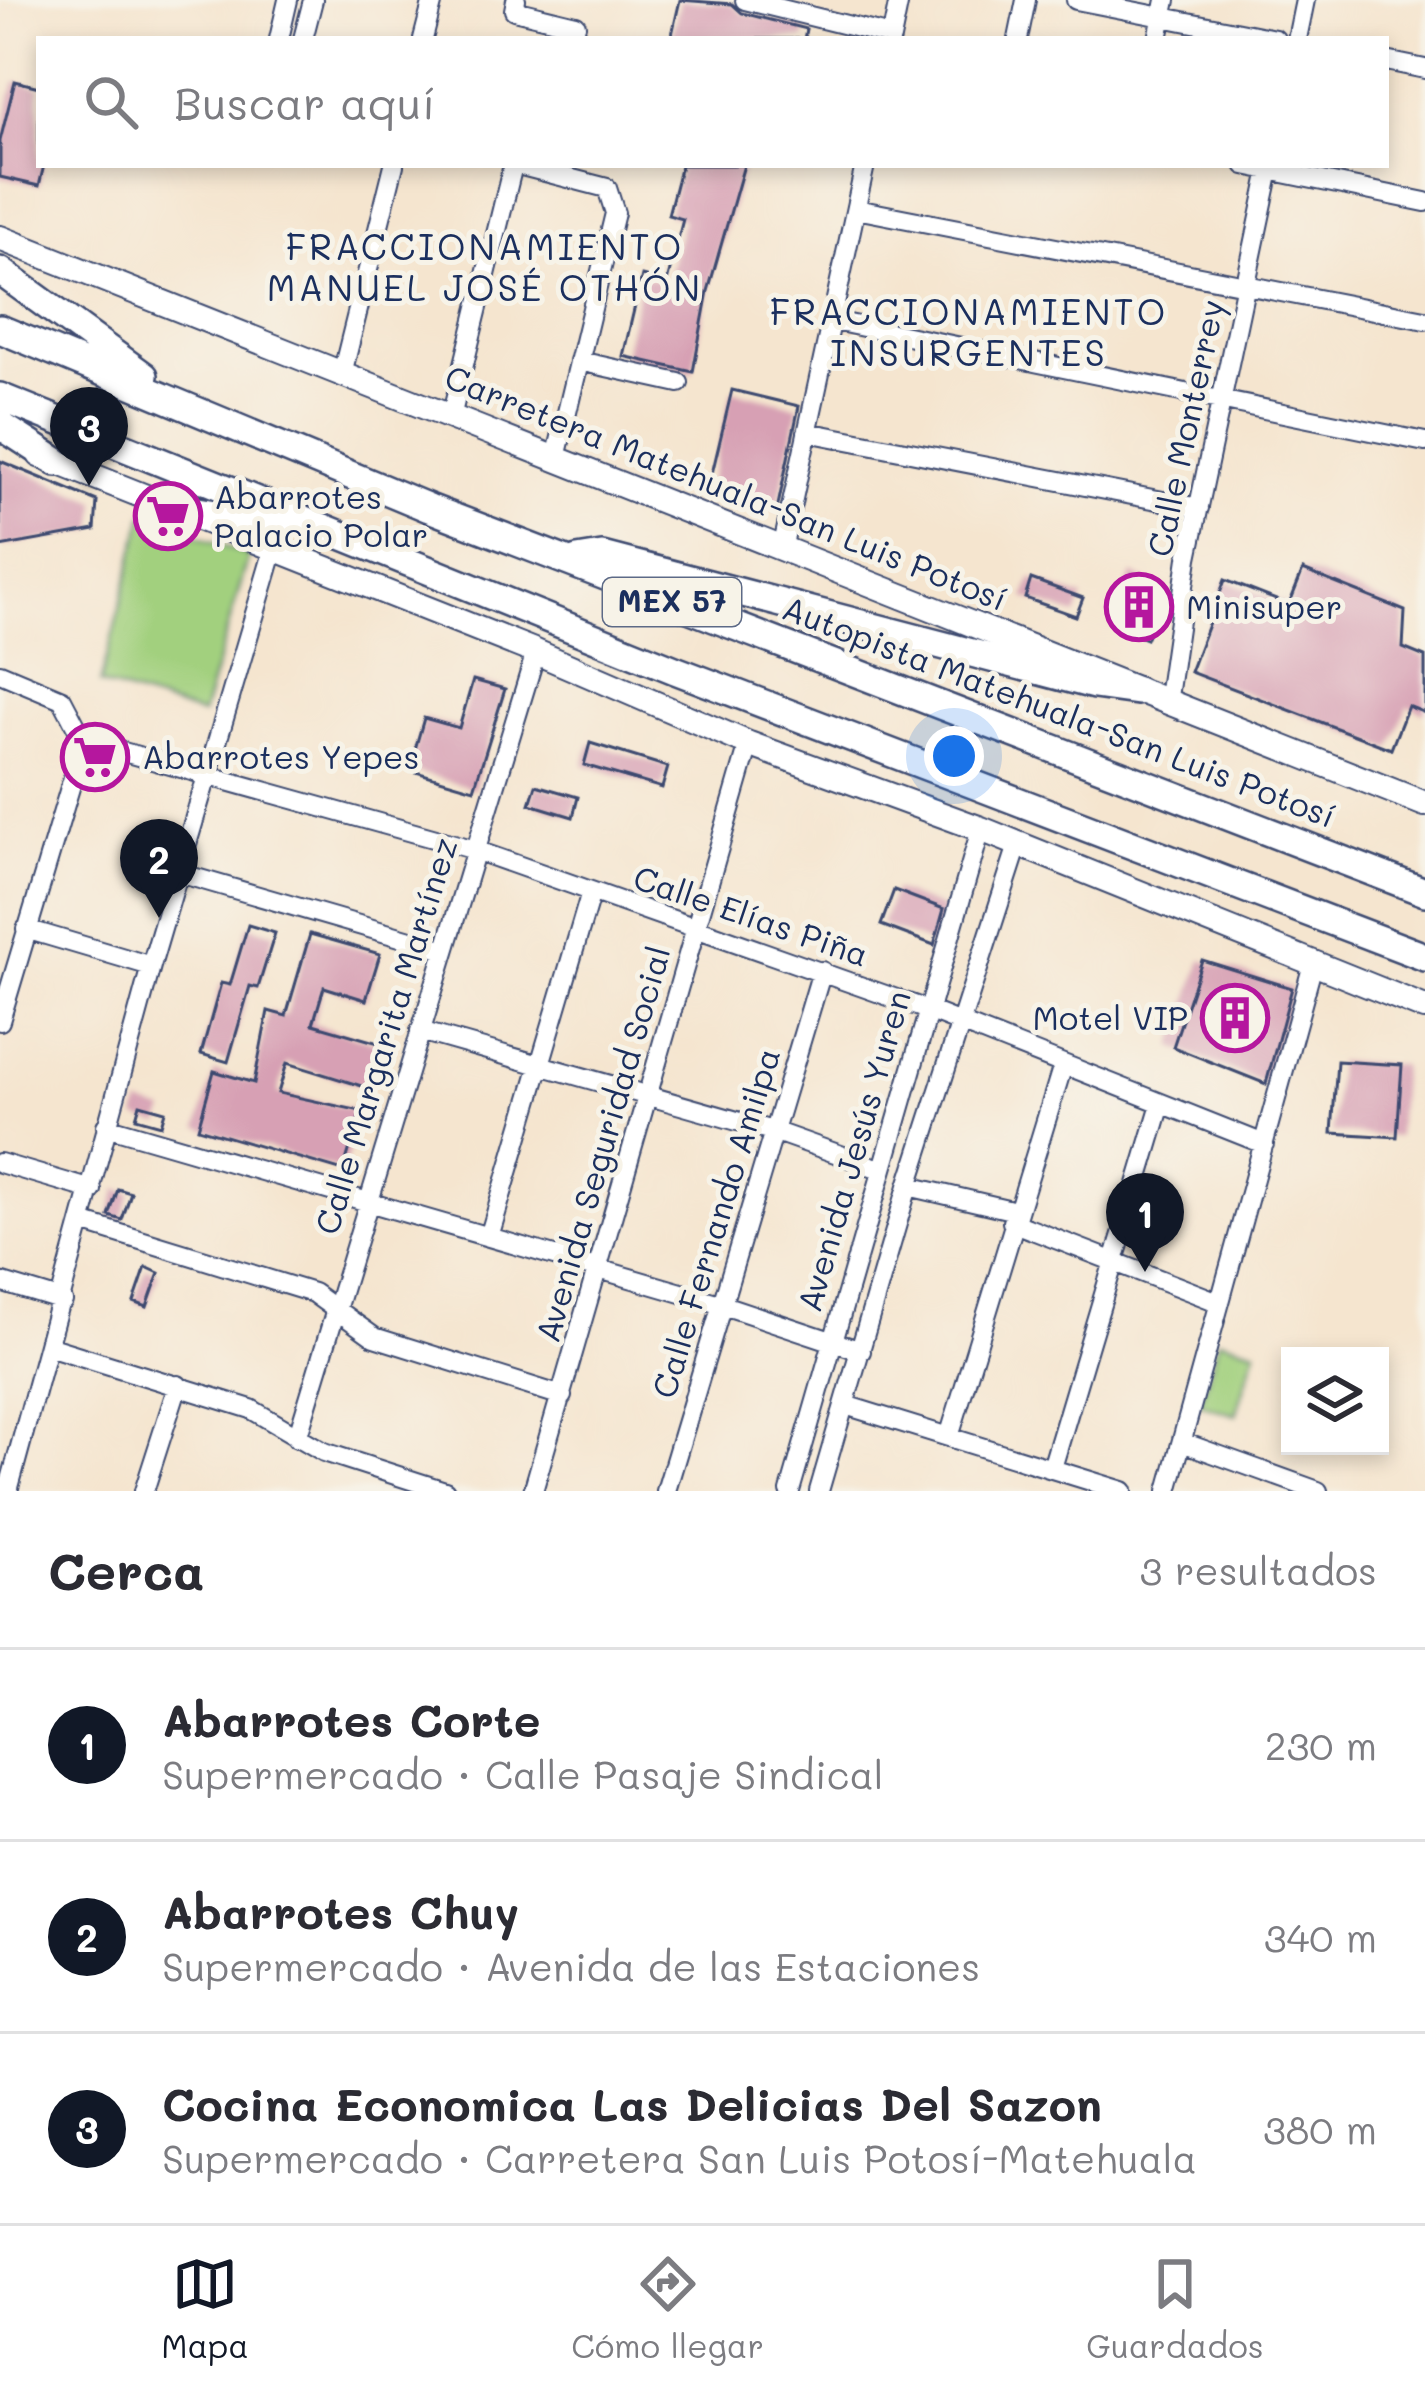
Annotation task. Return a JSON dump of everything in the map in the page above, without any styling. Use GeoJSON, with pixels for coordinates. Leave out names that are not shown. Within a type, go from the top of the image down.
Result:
{"type":"FeatureCollection","features":[{"type":"Feature","properties":{"kind":"highway"},"geometry":{"type":"LineString","coordinates":[[0,271],[182,403]]}},
{"type":"Feature","properties":{"kind":"highway","name":"Autopista Matehuala-San Luis Potosí"},"geometry":{"type":"LineString","coordinates":[[0,329],[566,561],[1425,892]]}},
{"type":"Feature","properties":{"kind":"highway","name":"MEX 57"},"geometry":{"type":"LineString","coordinates":[[0,398],[675,670],[1425,957]]}},
{"type":"Feature","properties":{"kind":"highway"},"geometry":{"type":"LineString","coordinates":[[0,425],[57,462]]}},
{"type":"Feature","properties":{"kind":"highway"},"geometry":{"type":"LineString","coordinates":[[174,507],[358,542]]}},
{"type":"Feature","properties":{"kind":"highway"},"geometry":{"type":"LineString","coordinates":[[566,561],[602,556],[1094,686],[1137,691]]}},
{"type":"Feature","properties":{"kind":"main road","name":"Carretera Matehuala-San Luis Potosí"},"geometry":{"type":"LineString","coordinates":[[0,238],[452,413],[1424,804]]}},
{"type":"Feature","properties":{"kind":"main road"},"geometry":{"type":"LineString","coordinates":[[0,440],[536,652],[749,744],[981,830],[1420,1004]]}},
{"type":"Feature","properties":{"kind":"main road"},"geometry":{"type":"LineString","coordinates":[[824,790],[860,785]]}},
{"type":"Feature","properties":{"kind":"street"},"geometry":{"type":"LineString","coordinates":[[280,36],[288,0]]}},
{"type":"Feature","properties":{"kind":"street"},"geometry":{"type":"LineString","coordinates":[[304,36],[313,0]]}},
{"type":"Feature","properties":{"kind":"street"},"geometry":{"type":"LineString","coordinates":[[424,36],[433,0]]}},
{"type":"Feature","properties":{"kind":"street"},"geometry":{"type":"LineString","coordinates":[[516,0],[514,10],[577,25]]}},
{"type":"Feature","properties":{"kind":"street"},"geometry":{"type":"LineString","coordinates":[[745,0],[883,36]]}},
{"type":"Feature","properties":{"kind":"street"},"geometry":{"type":"LineString","coordinates":[[891,36],[899,0]]}},
{"type":"Feature","properties":{"kind":"street"},"geometry":{"type":"LineString","coordinates":[[1019,36],[1026,0]]}},
{"type":"Feature","properties":{"kind":"street"},"geometry":{"type":"LineString","coordinates":[[1076,0],[1164,8],[1264,36]]}},
{"type":"Feature","properties":{"kind":"street"},"geometry":{"type":"LineString","coordinates":[[1298,36],[1305,0]]}},
{"type":"Feature","properties":{"kind":"street"},"geometry":{"type":"LineString","coordinates":[[1389,63],[1425,69]]}},
{"type":"Feature","properties":{"kind":"street"},"geometry":{"type":"LineString","coordinates":[[343,370],[393,168]]}},
{"type":"Feature","properties":{"kind":"street"},"geometry":{"type":"LineString","coordinates":[[452,413],[515,168]]}},
{"type":"Feature","properties":{"kind":"street"},"geometry":{"type":"LineString","coordinates":[[528,168],[607,188],[615,213],[556,458]]}},
{"type":"Feature","properties":{"kind":"street"},"geometry":{"type":"LineString","coordinates":[[783,545],[864,168]]}},
{"type":"Feature","properties":{"kind":"street"},"geometry":{"type":"LineString","coordinates":[[1270,168],[1425,202]]}},
{"type":"Feature","properties":{"kind":"street","name":"Calle Monterrey"},"geometry":{"type":"LineString","coordinates":[[1167,704],[1199,508],[1270,168]]}},
{"type":"Feature","properties":{"kind":"street"},"geometry":{"type":"LineString","coordinates":[[856,209],[1425,320]]}},
{"type":"Feature","properties":{"kind":"street"},"geometry":{"type":"LineString","coordinates":[[834,321],[1425,442]]}},
{"type":"Feature","properties":{"kind":"street"},"geometry":{"type":"LineString","coordinates":[[579,362],[679,383]]}},
{"type":"Feature","properties":{"kind":"street"},"geometry":{"type":"LineString","coordinates":[[807,432],[1199,508]]}},
{"type":"Feature","properties":{"kind":"street"},"geometry":{"type":"LineString","coordinates":[[8,1491],[85,1223],[106,1126],[274,549]]}},
{"type":"Feature","properties":{"kind":"street","name":"Calle Margarita Martínez"},"geometry":{"type":"LineString","coordinates":[[297,1438],[472,849],[536,652]]}},
{"type":"Feature","properties":{"kind":"street"},"geometry":{"type":"LineString","coordinates":[[0,673],[62,699],[83,741],[26,929],[6,974],[0,1021]]}},
{"type":"Feature","properties":{"kind":"street","name":"Calle Elías Piña"},"geometry":{"type":"LineString","coordinates":[[83,741],[472,849],[823,971],[1264,1144]]}},
{"type":"Feature","properties":{"kind":"street","name":"Avenida Seguridad Social"},"geometry":{"type":"LineString","coordinates":[[533,1491],[749,744]]}},
{"type":"Feature","properties":{"kind":"street","name":"Avenida Jesús Yuren"},"geometry":{"type":"LineString","coordinates":[[790,1491],[981,830]]}},
{"type":"Feature","properties":{"kind":"street","name":"Avenida Jesús Yuren"},"geometry":{"type":"LineString","coordinates":[[819,1491],[908,1186],[1018,845]]}},
{"type":"Feature","properties":{"kind":"street"},"geometry":{"type":"LineString","coordinates":[[179,873],[445,950]]}},
{"type":"Feature","properties":{"kind":"street"},"geometry":{"type":"LineString","coordinates":[[489,1237],[591,892]]}},
{"type":"Feature","properties":{"kind":"street"},"geometry":{"type":"LineString","coordinates":[[26,929],[151,967]]}},
{"type":"Feature","properties":{"kind":"street"},"geometry":{"type":"LineString","coordinates":[[1168,1491],[1313,964]]}},
{"type":"Feature","properties":{"kind":"street","name":"Calle Fernando Amilpa"},"geometry":{"type":"LineString","coordinates":[[666,1491],[823,971]]}},
{"type":"Feature","properties":{"kind":"street"},"geometry":{"type":"LineString","coordinates":[[420,1031],[776,1132],[880,1169]]}},
{"type":"Feature","properties":{"kind":"street"},"geometry":{"type":"LineString","coordinates":[[949,1437],[1063,1065]]}},
{"type":"Feature","properties":{"kind":"street"},"geometry":{"type":"LineString","coordinates":[[1052,1468],[1161,1104]]}},
{"type":"Feature","properties":{"kind":"street"},"geometry":{"type":"LineString","coordinates":[[106,1126],[723,1305],[861,1351]]}},
{"type":"Feature","properties":{"kind":"street"},"geometry":{"type":"LineString","coordinates":[[0,1163],[92,1190]]}},
{"type":"Feature","properties":{"kind":"street"},"geometry":{"type":"LineString","coordinates":[[908,1186],[963,1200],[972,1196],[1218,1302]]}},
{"type":"Feature","properties":{"kind":"street"},"geometry":{"type":"LineString","coordinates":[[85,1223],[300,1289],[337,1308],[374,1337],[562,1396]]}},
{"type":"Feature","properties":{"kind":"street"},"geometry":{"type":"LineString","coordinates":[[0,1282],[63,1301]]}},
{"type":"Feature","properties":{"kind":"street"},"geometry":{"type":"LineString","coordinates":[[51,1347],[268,1415],[297,1438],[406,1485],[445,1491]]}},
{"type":"Feature","properties":{"kind":"street"},"geometry":{"type":"LineString","coordinates":[[144,1491],[178,1385]]}},
{"type":"Feature","properties":{"kind":"street"},"geometry":{"type":"LineString","coordinates":[[845,1405],[1123,1491]]}},
{"type":"Feature","properties":{"kind":"street"},"geometry":{"type":"LineString","coordinates":[[1182,1442],[1318,1491]]}},
{"type":"Feature","properties":{"kind":"green space"},"geometry":{"type":"Polygon","coordinates":[[[144,515],[249,556],[202,715],[100,684],[144,515]]]}},
{"type":"Feature","properties":{"kind":"green space"},"geometry":{"type":"Polygon","coordinates":[[[1219,1339],[1256,1350],[1236,1415],[1200,1404],[1219,1339]]]}},
{"type":"Feature","properties":{"kind":"building"},"geometry":{"type":"Polygon","coordinates":[[[680,0],[732,4],[742,13],[806,29],[805,36],[672,36],[680,0]]]}},
{"type":"Feature","properties":{"kind":"building"},"geometry":{"type":"Polygon","coordinates":[[[15,81],[36,86],[36,168],[43,168],[39,186],[0,177],[0,141],[15,81]]]}},
{"type":"Feature","properties":{"kind":"building"},"geometry":{"type":"Polygon","coordinates":[[[680,168],[743,168],[708,291],[693,372],[623,356],[642,276],[667,282],[683,219],[668,215],[680,168]]]}},
{"type":"Feature","properties":{"kind":"building"},"geometry":{"type":"Polygon","coordinates":[[[732,390],[799,406],[777,510],[710,482],[732,390]]]}},
{"type":"Feature","properties":{"kind":"building"},"geometry":{"type":"Polygon","coordinates":[[[0,461],[97,501],[95,530],[0,547],[0,461]]]}},
{"type":"Feature","properties":{"kind":"building"},"geometry":{"type":"Polygon","coordinates":[[[1303,570],[1405,611],[1403,648],[1425,657],[1425,713],[1408,706],[1391,749],[1190,672],[1225,580],[1289,605],[1303,570]]]}},
{"type":"Feature","properties":{"kind":"building","name":"Minisuper"},"geometry":{"type":"Polygon","coordinates":[[[1132,574],[1167,589],[1146,639],[1111,625],[1132,574]]]}},
{"type":"Feature","properties":{"kind":"building"},"geometry":{"type":"Polygon","coordinates":[[[1031,579],[1083,598],[1076,616],[1025,598],[1031,579]]]}},
{"type":"Feature","properties":{"kind":"building"},"geometry":{"type":"Polygon","coordinates":[[[473,680],[505,689],[474,789],[409,770],[424,718],[459,728],[473,680]]]}},
{"type":"Feature","properties":{"kind":"building"},"geometry":{"type":"Polygon","coordinates":[[[590,743],[668,767],[662,788],[584,765],[590,743]]]}},
{"type":"Feature","properties":{"kind":"building"},"geometry":{"type":"Polygon","coordinates":[[[536,785],[578,797],[573,817],[530,804],[536,785]]]}},
{"type":"Feature","properties":{"kind":"building"},"geometry":{"type":"Polygon","coordinates":[[[894,890],[944,909],[934,945],[881,925],[894,890]]]}},
{"type":"Feature","properties":{"kind":"building"},"geometry":{"type":"Polygon","coordinates":[[[248,925],[275,933],[258,988],[250,986],[228,1062],[201,1054],[221,983],[230,985],[248,925]]]}},
{"type":"Feature","properties":{"kind":"building"},"geometry":{"type":"Polygon","coordinates":[[[310,934],[380,954],[366,1000],[324,987],[313,1024],[382,1044],[368,1088],[287,1063],[278,1093],[361,1111],[343,1171],[198,1128],[214,1071],[254,1083],[268,1011],[286,1016],[310,934]]]}},
{"type":"Feature","properties":{"kind":"building","name":"Motel VIP"},"geometry":{"type":"Polygon","coordinates":[[[1202,960],[1292,988],[1266,1084],[1173,1047],[1202,960]]]}},
{"type":"Feature","properties":{"kind":"building"},"geometry":{"type":"Polygon","coordinates":[[[1337,1061],[1402,1065],[1397,1137],[1332,1133],[1337,1061]]]}},
{"type":"Feature","properties":{"kind":"building"},"geometry":{"type":"Polygon","coordinates":[[[140,1104],[165,1111],[161,1125],[136,1118],[140,1104]]]}},
{"type":"Feature","properties":{"kind":"building"},"geometry":{"type":"Polygon","coordinates":[[[118,1189],[131,1193],[122,1220],[109,1216],[118,1189]]]}},
{"type":"Feature","properties":{"kind":"building"},"geometry":{"type":"Polygon","coordinates":[[[146,1267],[159,1273],[147,1307],[134,1302],[146,1267]]]}},
{"type":"Feature","properties":{"kind":"place","name":"Cocina Economica Las Delicias Del Sazon"},"geometry":{"type":"Point","coordinates":[89,486]}},
{"type":"Feature","properties":{"kind":"place","name":"Abarrotes Palacio Polar"},"geometry":{"type":"Point","coordinates":[168,516]}},
{"type":"Feature","properties":{"kind":"place","name":"Minisuper"},"geometry":{"type":"Point","coordinates":[1139,607]}},
{"type":"Feature","properties":{"kind":"place","name":"Abarrotes Yepes"},"geometry":{"type":"Point","coordinates":[95,757]}},
{"type":"Feature","properties":{"kind":"place","name":"Abarrotes Chuy"},"geometry":{"type":"Point","coordinates":[159,918]}},
{"type":"Feature","properties":{"kind":"place","name":"Motel VIP"},"geometry":{"type":"Point","coordinates":[1235,1018]}},
{"type":"Feature","properties":{"kind":"place","name":"Abarrotes Corte"},"geometry":{"type":"Point","coordinates":[1145,1272]}},
{"type":"Feature","properties":{"kind":"district","name":"FRACCIONAMIENTO MANUEL JOSÉ OTHÓN"},"geometry":{"type":"Point","coordinates":[485,268]}},
{"type":"Feature","properties":{"kind":"district","name":"FRACCIONAMIENTO INSURGENTES"},"geometry":{"type":"Point","coordinates":[969,332]}}]}
